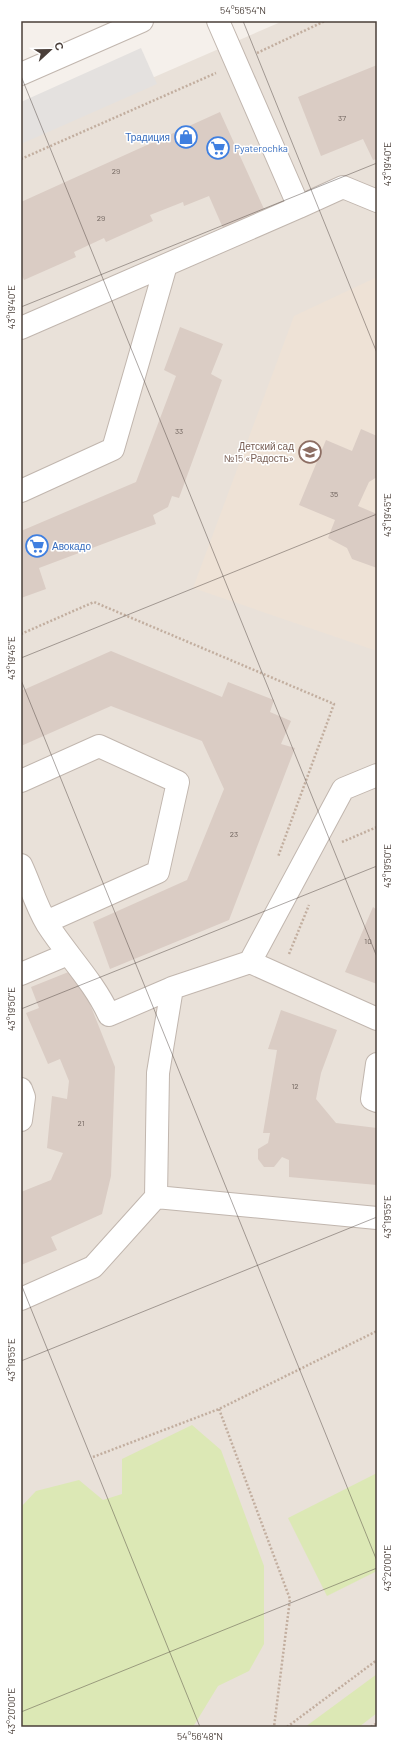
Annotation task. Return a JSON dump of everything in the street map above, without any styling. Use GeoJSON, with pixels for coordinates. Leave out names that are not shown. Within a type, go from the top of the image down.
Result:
{"type":"FeatureCollection","features":[{"type":"Feature","properties":{"kind":"street"},"geometry":{"type":"LineString","coordinates":[[21,74],[142,21]]}},
{"type":"Feature","properties":{"kind":"street"},"geometry":{"type":"LineString","coordinates":[[218,21],[299,207]]}},
{"type":"Feature","properties":{"kind":"street"},"geometry":{"type":"LineString","coordinates":[[21,328],[343,187],[377,201]]}},
{"type":"Feature","properties":{"kind":"street"},"geometry":{"type":"LineString","coordinates":[[21,491],[113,449],[166,265]]}},
{"type":"Feature","properties":{"kind":"street"},"geometry":{"type":"LineString","coordinates":[[21,781],[99,746],[178,782],[158,872],[46,922]]}},
{"type":"Feature","properties":{"kind":"street"},"geometry":{"type":"LineString","coordinates":[[250,962],[343,790],[377,775]]}},
{"type":"Feature","properties":{"kind":"street"},"geometry":{"type":"LineString","coordinates":[[21,865],[46,922],[101,998],[108,1015],[172,988],[250,962],[377,1019]]}},
{"type":"Feature","properties":{"kind":"street"},"geometry":{"type":"LineString","coordinates":[[21,974],[68,954]]}},
{"type":"Feature","properties":{"kind":"street"},"geometry":{"type":"LineString","coordinates":[[21,1298],[93,1267],[156,1197],[158,1073],[172,988]]}},
{"type":"Feature","properties":{"kind":"street"},"geometry":{"type":"LineString","coordinates":[[377,1064],[372,1099],[377,1101]]}},
{"type":"Feature","properties":{"kind":"street"},"geometry":{"type":"LineString","coordinates":[[21,1089],[24,1097],[21,1120]]}},
{"type":"Feature","properties":{"kind":"street"},"geometry":{"type":"LineString","coordinates":[[156,1197],[377,1218]]}},
{"type":"Feature","properties":{"kind":"path"},"geometry":{"type":"LineString","coordinates":[[21,159],[236,63],[325,21]]}},
{"type":"Feature","properties":{"kind":"path"},"geometry":{"type":"LineString","coordinates":[[21,634],[94,602],[334,704],[278,858]]}},
{"type":"Feature","properties":{"kind":"path"},"geometry":{"type":"LineString","coordinates":[[341,842],[377,827]]}},
{"type":"Feature","properties":{"kind":"path"},"geometry":{"type":"LineString","coordinates":[[280,975],[310,903]]}},
{"type":"Feature","properties":{"kind":"path"},"geometry":{"type":"LineString","coordinates":[[94,1457],[219,1408],[377,1332]]}},
{"type":"Feature","properties":{"kind":"path"},"geometry":{"type":"LineString","coordinates":[[219,1408],[290,1599],[274,1727]]}},
{"type":"Feature","properties":{"kind":"path"},"geometry":{"type":"LineString","coordinates":[[286,1727],[377,1660]]}},
{"type":"Feature","properties":{"kind":"path"},"geometry":{"type":"LineString","coordinates":[[371,1727],[377,1723]]}},
{"type":"Feature","properties":{"kind":"shaded area"},"geometry":{"type":"Polygon","coordinates":[[[283,21],[377,21],[377,1727],[21,1727],[21,135],[283,21]]]}},
{"type":"Feature","properties":{"kind":"shaded area"},"geometry":{"type":"Polygon","coordinates":[[[141,48],[157,84],[21,144],[21,102],[141,48]]]}},
{"type":"Feature","properties":{"kind":"shaded area","name":"Детский сад №15 «Радость»"},"geometry":{"type":"Polygon","coordinates":[[[377,277],[377,651],[193,588],[294,316],[377,277]]]}},
{"type":"Feature","properties":{"kind":"green space"},"geometry":{"type":"Polygon","coordinates":[[[192,1425],[221,1450],[264,1566],[264,1644],[249,1671],[218,1686],[193,1727],[21,1727],[21,1507],[36,1491],[79,1480],[103,1500],[122,1494],[122,1459],[192,1425]]]}},
{"type":"Feature","properties":{"kind":"green space"},"geometry":{"type":"Polygon","coordinates":[[[377,1473],[377,1571],[327,1596],[288,1518],[377,1473]]]}},
{"type":"Feature","properties":{"kind":"green space"},"geometry":{"type":"Polygon","coordinates":[[[377,1674],[377,1713],[359,1727],[305,1727],[377,1674]]]}},
{"type":"Feature","properties":{"kind":"building"},"geometry":{"type":"Polygon","coordinates":[[[377,65],[377,159],[373,160],[363,139],[321,156],[298,97],[377,65]]]}},
{"type":"Feature","properties":{"kind":"building"},"geometry":{"type":"Polygon","coordinates":[[[220,112],[264,209],[223,228],[209,196],[184,206],[183,202],[150,215],[153,221],[106,242],[104,238],[74,252],[76,257],[24,280],[21,273],[21,202],[220,112]]]}},
{"type":"Feature","properties":{"kind":"building"},"geometry":{"type":"Polygon","coordinates":[[[180,327],[223,344],[211,374],[222,380],[179,498],[172,496],[168,507],[153,515],[156,524],[39,568],[46,589],[21,598],[21,531],[136,482],[176,376],[164,370],[180,327]]]}},
{"type":"Feature","properties":{"kind":"building"},"geometry":{"type":"Polygon","coordinates":[[[361,429],[377,436],[377,477],[369,482],[358,506],[377,514],[377,568],[352,559],[347,548],[328,538],[335,520],[299,505],[326,440],[352,451],[361,429]]]}},
{"type":"Feature","properties":{"kind":"building"},"geometry":{"type":"Polygon","coordinates":[[[111,651],[222,697],[228,682],[274,700],[270,712],[291,721],[281,744],[295,748],[229,920],[110,969],[93,922],[187,880],[224,789],[202,741],[111,706],[21,746],[21,691],[111,651]]]}},
{"type":"Feature","properties":{"kind":"building"},"geometry":{"type":"Polygon","coordinates":[[[373,907],[377,910],[377,984],[345,972],[373,907]]]}},
{"type":"Feature","properties":{"kind":"building"},"geometry":{"type":"Polygon","coordinates":[[[76,969],[115,1067],[111,1176],[102,1214],[51,1237],[57,1250],[21,1265],[21,1192],[51,1180],[63,1153],[47,1148],[52,1096],[67,1099],[69,1081],[60,1059],[48,1064],[26,1013],[39,1008],[31,987],[76,969]]]}},
{"type":"Feature","properties":{"kind":"building"},"geometry":{"type":"Polygon","coordinates":[[[281,1010],[337,1030],[321,1073],[316,1099],[336,1123],[377,1128],[377,1185],[289,1177],[289,1160],[282,1157],[274,1167],[264,1167],[258,1159],[258,1149],[268,1143],[270,1133],[263,1133],[277,1050],[268,1049],[281,1010]]]}},
{"type":"Feature","properties":{"kind":"place","name":"Традиция"},"geometry":{"type":"Point","coordinates":[186,137]}},
{"type":"Feature","properties":{"kind":"place","name":"Pyaterochka"},"geometry":{"type":"Point","coordinates":[218,148]}},
{"type":"Feature","properties":{"kind":"place","name":"Детский сад №15 «Радость»"},"geometry":{"type":"Point","coordinates":[310,452]}},
{"type":"Feature","properties":{"kind":"place","name":"Авокадо"},"geometry":{"type":"Point","coordinates":[37,546]}}]}
